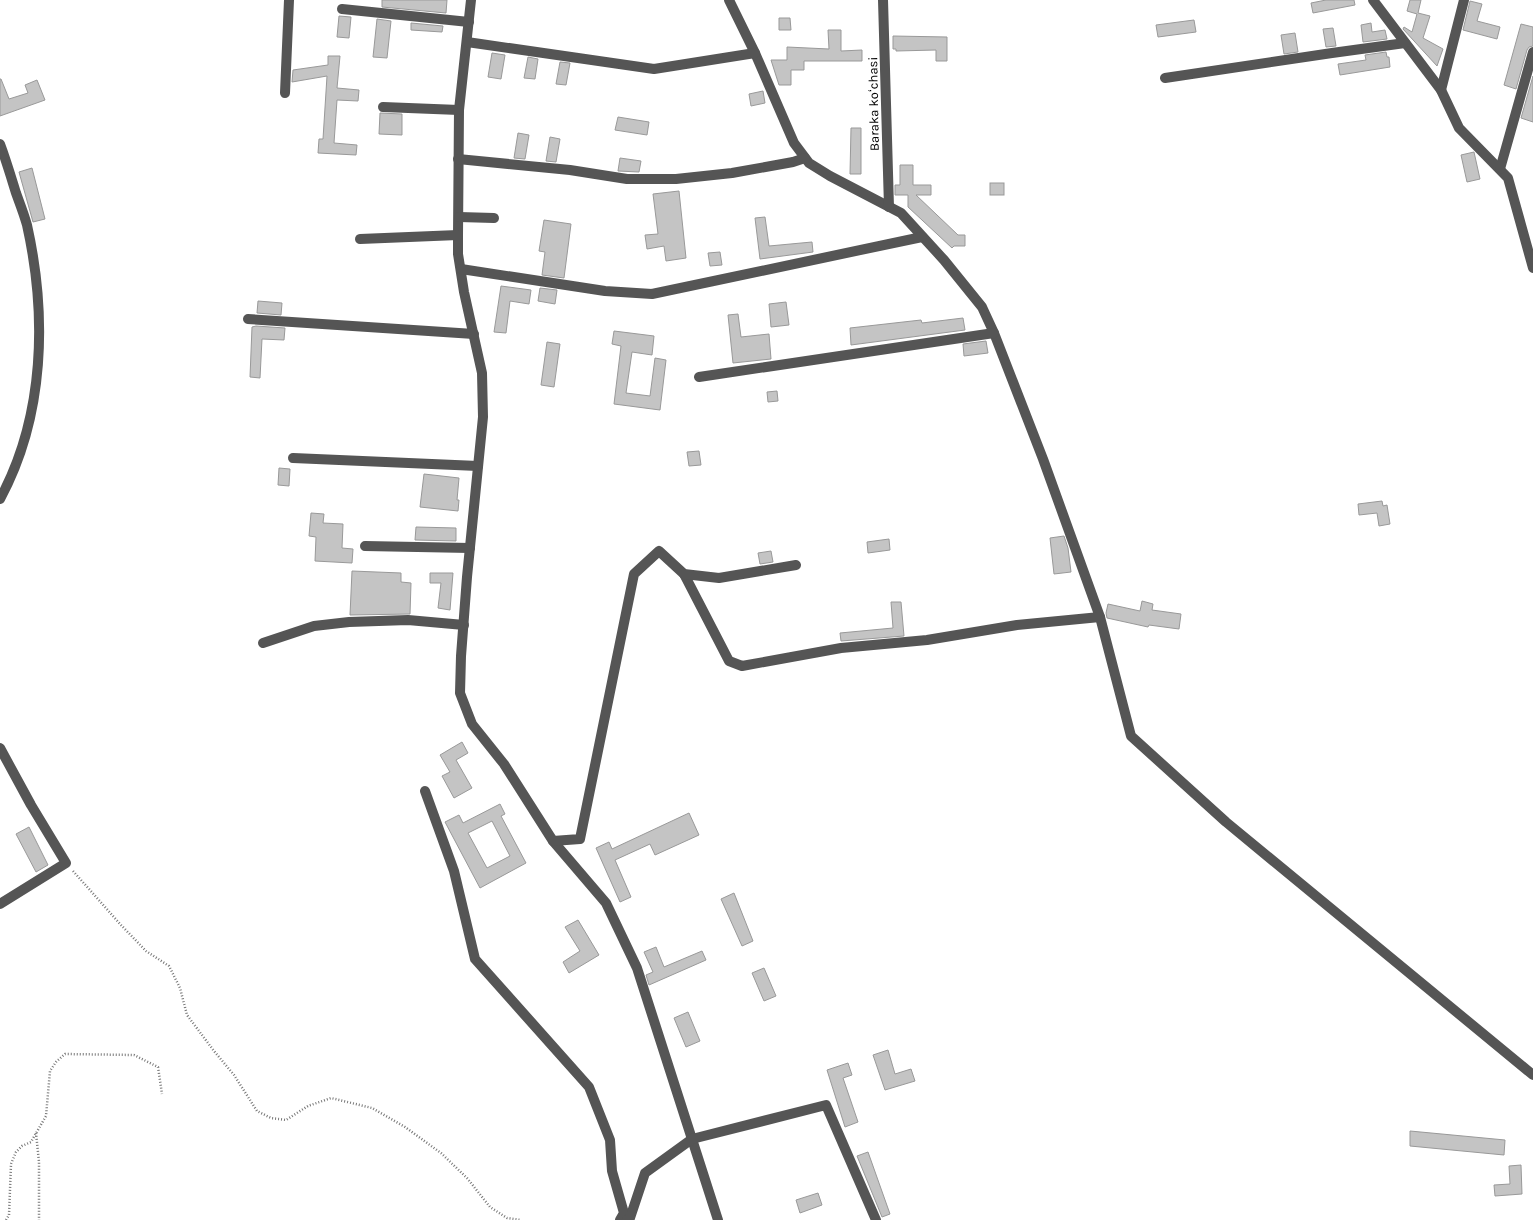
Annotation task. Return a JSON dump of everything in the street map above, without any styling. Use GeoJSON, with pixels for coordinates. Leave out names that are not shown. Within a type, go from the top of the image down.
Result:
{"type":"FeatureCollection","features":[{"type":"Feature","properties":{"kind":"street"},"geometry":{"type":"LineString","coordinates":[[285,93],[289,0]]}},
{"type":"Feature","properties":{"kind":"street"},"geometry":{"type":"LineString","coordinates":[[471,0],[459,110],[458,235],[464,292],[482,373],[483,417],[470,548],[460,693],[472,724],[504,764],[553,841],[606,902],[616,922],[637,968],[718,1220]]}},
{"type":"Feature","properties":{"kind":"street"},"geometry":{"type":"LineString","coordinates":[[729,0],[755,53],[794,142],[809,163],[830,176],[900,213],[944,260],[982,307],[994,333],[1043,459],[1100,617],[1131,736],[1226,822],[1533,1075]]}},
{"type":"Feature","properties":{"kind":"street","name":"Baraka koʻchasi"},"geometry":{"type":"LineString","coordinates":[[883,0],[889,207]]}},
{"type":"Feature","properties":{"kind":"street"},"geometry":{"type":"LineString","coordinates":[[1373,0],[1441,90],[1459,128],[1508,178],[1533,268]]}},
{"type":"Feature","properties":{"kind":"street"},"geometry":{"type":"LineString","coordinates":[[1441,90],[1464,0]]}},
{"type":"Feature","properties":{"kind":"street"},"geometry":{"type":"LineString","coordinates":[[342,9],[469,22]]}},
{"type":"Feature","properties":{"kind":"street"},"geometry":{"type":"LineString","coordinates":[[467,42],[654,68],[755,53]]}},
{"type":"Feature","properties":{"kind":"street"},"geometry":{"type":"LineString","coordinates":[[1165,78],[1405,43]]}},
{"type":"Feature","properties":{"kind":"street"},"geometry":{"type":"LineString","coordinates":[[1500,169],[1533,52]]}},
{"type":"Feature","properties":{"kind":"street"},"geometry":{"type":"LineString","coordinates":[[383,107],[459,110]]}},
{"type":"Feature","properties":{"kind":"street"},"geometry":{"type":"LineString","coordinates":[[0,144],[26,224],[36,278],[40,340],[35,394],[23,442],[9,482],[0,498]]}},
{"type":"Feature","properties":{"kind":"street"},"geometry":{"type":"LineString","coordinates":[[458,159],[570,170],[627,179],[676,179],[732,173],[793,162],[805,158]]}},
{"type":"Feature","properties":{"kind":"street"},"geometry":{"type":"LineString","coordinates":[[458,217],[494,218]]}},
{"type":"Feature","properties":{"kind":"street"},"geometry":{"type":"LineString","coordinates":[[360,239],[458,235]]}},
{"type":"Feature","properties":{"kind":"street"},"geometry":{"type":"LineString","coordinates":[[461,269],[605,291],[652,294],[922,237]]}},
{"type":"Feature","properties":{"kind":"street"},"geometry":{"type":"LineString","coordinates":[[248,319],[474,334]]}},
{"type":"Feature","properties":{"kind":"street"},"geometry":{"type":"LineString","coordinates":[[699,377],[994,333]]}},
{"type":"Feature","properties":{"kind":"street"},"geometry":{"type":"LineString","coordinates":[[293,458],[478,466]]}},
{"type":"Feature","properties":{"kind":"street"},"geometry":{"type":"LineString","coordinates":[[365,546],[470,548]]}},
{"type":"Feature","properties":{"kind":"street"},"geometry":{"type":"LineString","coordinates":[[553,841],[580,839],[634,574],[659,551],[684,574],[729,660],[742,666],[840,648],[927,640],[1017,625],[1100,617]]}},
{"type":"Feature","properties":{"kind":"street"},"geometry":{"type":"LineString","coordinates":[[684,574],[719,578],[796,565]]}},
{"type":"Feature","properties":{"kind":"street"},"geometry":{"type":"LineString","coordinates":[[263,643],[314,626],[349,622],[408,620],[464,625]]}},
{"type":"Feature","properties":{"kind":"street"},"geometry":{"type":"LineString","coordinates":[[0,748],[31,805],[66,863],[0,904]]}},
{"type":"Feature","properties":{"kind":"street"},"geometry":{"type":"LineString","coordinates":[[424,791],[454,871],[475,959],[589,1087],[610,1140],[612,1171],[624,1213],[620,1220]]}},
{"type":"Feature","properties":{"kind":"street"},"geometry":{"type":"LineString","coordinates":[[627,1220],[630,1218],[645,1173],[692,1139],[826,1105],[876,1220]]}},
{"type":"Feature","properties":{"kind":"path"},"geometry":{"type":"LineString","coordinates":[[66,863],[141,946],[169,966],[180,988],[187,1015],[214,1052],[234,1075],[256,1111],[271,1118],[286,1120],[308,1106],[331,1098],[372,1108],[405,1127],[441,1153],[467,1178],[490,1207],[507,1218],[521,1220]]}},
{"type":"Feature","properties":{"kind":"path"},"geometry":{"type":"LineString","coordinates":[[6,1220],[8,1214],[11,1164],[16,1152],[22,1146],[31,1142],[46,1116],[50,1071],[56,1062],[65,1054],[134,1055],[158,1067],[162,1094]]}},
{"type":"Feature","properties":{"kind":"path"},"geometry":{"type":"LineString","coordinates":[[36,1133],[39,1162],[39,1220]]}},
{"type":"Feature","properties":{"kind":"building"},"geometry":{"type":"Polygon","coordinates":[[[382,0],[447,0],[446,13],[382,7],[382,0]]]}},
{"type":"Feature","properties":{"kind":"building"},"geometry":{"type":"Polygon","coordinates":[[[1326,0],[1354,0],[1355,5],[1313,13],[1311,3],[1326,0]]]}},
{"type":"Feature","properties":{"kind":"building"},"geometry":{"type":"Polygon","coordinates":[[[1410,0],[1421,0],[1418,13],[1430,16],[1423,38],[1443,49],[1437,66],[1403,29],[1404,27],[1412,32],[1417,14],[1407,11],[1410,0]]]}},
{"type":"Feature","properties":{"kind":"building"},"geometry":{"type":"Polygon","coordinates":[[[1470,1],[1482,4],[1477,21],[1500,27],[1497,39],[1463,30],[1470,1]]]}},
{"type":"Feature","properties":{"kind":"building"},"geometry":{"type":"Polygon","coordinates":[[[339,16],[351,17],[349,38],[337,37],[339,16]]]}},
{"type":"Feature","properties":{"kind":"building"},"geometry":{"type":"Polygon","coordinates":[[[779,18],[790,18],[791,30],[779,30],[779,18]]]}},
{"type":"Feature","properties":{"kind":"building"},"geometry":{"type":"Polygon","coordinates":[[[377,19],[391,21],[387,58],[373,57],[377,19]]]}},
{"type":"Feature","properties":{"kind":"building"},"geometry":{"type":"Polygon","coordinates":[[[1194,20],[1196,32],[1158,37],[1156,25],[1194,20]]]}},
{"type":"Feature","properties":{"kind":"building"},"geometry":{"type":"Polygon","coordinates":[[[411,23],[443,26],[442,32],[411,30],[411,23]]]}},
{"type":"Feature","properties":{"kind":"building"},"geometry":{"type":"Polygon","coordinates":[[[1371,23],[1372,32],[1385,30],[1387,39],[1363,42],[1361,25],[1371,23]]]}},
{"type":"Feature","properties":{"kind":"building"},"geometry":{"type":"Polygon","coordinates":[[[1521,24],[1533,27],[1533,46],[1529,47],[1527,50],[1516,89],[1504,85],[1521,24]]]}},
{"type":"Feature","properties":{"kind":"building"},"geometry":{"type":"Polygon","coordinates":[[[1333,28],[1336,46],[1326,47],[1323,29],[1333,28]]]}},
{"type":"Feature","properties":{"kind":"building"},"geometry":{"type":"Polygon","coordinates":[[[828,30],[841,30],[841,51],[862,50],[862,61],[804,61],[804,70],[791,70],[791,85],[779,85],[771,60],[787,60],[787,47],[829,49],[828,30]]]}},
{"type":"Feature","properties":{"kind":"building"},"geometry":{"type":"Polygon","coordinates":[[[1295,33],[1298,52],[1284,54],[1281,35],[1295,33]]]}},
{"type":"Feature","properties":{"kind":"building"},"geometry":{"type":"Polygon","coordinates":[[[893,36],[947,37],[947,61],[936,61],[936,50],[896,51],[896,49],[893,49],[893,36]]]}},
{"type":"Feature","properties":{"kind":"building"},"geometry":{"type":"Polygon","coordinates":[[[1386,52],[1387,57],[1389,57],[1390,67],[1340,75],[1338,64],[1366,60],[1365,55],[1386,52]]]}},
{"type":"Feature","properties":{"kind":"building"},"geometry":{"type":"Polygon","coordinates":[[[492,53],[505,55],[501,79],[488,77],[492,53]]]}},
{"type":"Feature","properties":{"kind":"building"},"geometry":{"type":"Polygon","coordinates":[[[328,56],[340,56],[337,88],[359,90],[358,101],[337,100],[334,143],[357,145],[356,155],[318,153],[319,139],[323,139],[327,76],[292,82],[293,70],[328,65],[328,56]]]}},
{"type":"Feature","properties":{"kind":"building"},"geometry":{"type":"Polygon","coordinates":[[[528,57],[538,59],[535,79],[524,78],[528,57]]]}},
{"type":"Feature","properties":{"kind":"building"},"geometry":{"type":"Polygon","coordinates":[[[560,62],[570,63],[566,85],[556,84],[560,62]]]}},
{"type":"Feature","properties":{"kind":"building"},"geometry":{"type":"Polygon","coordinates":[[[1533,76],[1533,122],[1521,118],[1533,76]]]}},
{"type":"Feature","properties":{"kind":"building"},"geometry":{"type":"Polygon","coordinates":[[[0,79],[9,99],[28,93],[25,85],[37,80],[45,100],[0,116],[0,79]]]}},
{"type":"Feature","properties":{"kind":"building"},"geometry":{"type":"Polygon","coordinates":[[[763,91],[765,103],[751,106],[749,94],[763,91]]]}},
{"type":"Feature","properties":{"kind":"building"},"geometry":{"type":"Polygon","coordinates":[[[380,113],[402,114],[402,135],[379,134],[380,113]]]}},
{"type":"Feature","properties":{"kind":"building"},"geometry":{"type":"Polygon","coordinates":[[[618,117],[649,122],[647,135],[615,130],[618,117]]]}},
{"type":"Feature","properties":{"kind":"building"},"geometry":{"type":"Polygon","coordinates":[[[851,128],[861,128],[861,174],[850,174],[851,128]]]}},
{"type":"Feature","properties":{"kind":"building"},"geometry":{"type":"Polygon","coordinates":[[[518,133],[529,135],[525,159],[514,158],[518,133]]]}},
{"type":"Feature","properties":{"kind":"building"},"geometry":{"type":"Polygon","coordinates":[[[550,137],[560,139],[556,162],[546,161],[550,137]]]}},
{"type":"Feature","properties":{"kind":"building"},"geometry":{"type":"Polygon","coordinates":[[[1474,152],[1480,179],[1467,182],[1461,155],[1474,152]]]}},
{"type":"Feature","properties":{"kind":"building"},"geometry":{"type":"Polygon","coordinates":[[[620,158],[641,161],[639,172],[618,171],[620,158]]]}},
{"type":"Feature","properties":{"kind":"building"},"geometry":{"type":"Polygon","coordinates":[[[900,165],[913,165],[913,185],[931,185],[931,195],[916,195],[958,235],[965,235],[965,246],[954,246],[952,248],[908,207],[908,195],[895,195],[895,185],[900,185],[900,165]]]}},
{"type":"Feature","properties":{"kind":"building"},"geometry":{"type":"Polygon","coordinates":[[[32,168],[45,219],[33,222],[19,172],[32,168]]]}},
{"type":"Feature","properties":{"kind":"building"},"geometry":{"type":"Polygon","coordinates":[[[990,183],[1004,183],[1004,195],[990,195],[990,183]]]}},
{"type":"Feature","properties":{"kind":"building"},"geometry":{"type":"Polygon","coordinates":[[[679,191],[686,258],[666,261],[664,246],[647,249],[645,235],[658,234],[653,194],[679,191]]]}},
{"type":"Feature","properties":{"kind":"building"},"geometry":{"type":"Polygon","coordinates":[[[765,217],[769,246],[812,242],[813,252],[760,259],[755,218],[765,217]]]}},
{"type":"Feature","properties":{"kind":"building"},"geometry":{"type":"Polygon","coordinates":[[[544,220],[571,224],[564,278],[542,275],[545,252],[539,251],[544,220]]]}},
{"type":"Feature","properties":{"kind":"building"},"geometry":{"type":"Polygon","coordinates":[[[720,252],[722,265],[710,266],[708,253],[720,252]]]}},
{"type":"Feature","properties":{"kind":"building"},"geometry":{"type":"Polygon","coordinates":[[[501,286],[531,290],[529,304],[510,301],[506,333],[494,332],[501,286]]]}},
{"type":"Feature","properties":{"kind":"building"},"geometry":{"type":"Polygon","coordinates":[[[540,288],[557,290],[555,304],[538,301],[540,288]]]}},
{"type":"Feature","properties":{"kind":"building"},"geometry":{"type":"Polygon","coordinates":[[[258,301],[282,303],[281,315],[257,313],[258,301]]]}},
{"type":"Feature","properties":{"kind":"building"},"geometry":{"type":"Polygon","coordinates":[[[786,302],[789,325],[771,327],[769,304],[786,302]]]}},
{"type":"Feature","properties":{"kind":"building"},"geometry":{"type":"Polygon","coordinates":[[[738,314],[741,337],[769,334],[771,359],[733,363],[728,315],[738,314]]]}},
{"type":"Feature","properties":{"kind":"building"},"geometry":{"type":"Polygon","coordinates":[[[963,318],[965,330],[851,345],[850,328],[921,320],[922,323],[963,318]]]}},
{"type":"Feature","properties":{"kind":"building"},"geometry":{"type":"Polygon","coordinates":[[[252,327],[285,328],[284,340],[262,339],[260,378],[250,377],[252,327]]]}},
{"type":"Feature","properties":{"kind":"building"},"geometry":{"type":"Polygon","coordinates":[[[614,331],[654,336],[652,355],[632,352],[626,393],[650,396],[655,358],[666,360],[660,410],[614,404],[621,346],[612,344],[614,331]]]}},
{"type":"Feature","properties":{"kind":"building"},"geometry":{"type":"Polygon","coordinates":[[[986,341],[988,353],[964,356],[963,344],[986,341]]]}},
{"type":"Feature","properties":{"kind":"building"},"geometry":{"type":"Polygon","coordinates":[[[547,342],[560,344],[554,387],[541,385],[547,342]]]}},
{"type":"Feature","properties":{"kind":"building"},"geometry":{"type":"Polygon","coordinates":[[[777,391],[778,401],[768,402],[767,392],[777,391]]]}},
{"type":"Feature","properties":{"kind":"building"},"geometry":{"type":"Polygon","coordinates":[[[699,451],[701,465],[689,466],[687,452],[699,451]]]}},
{"type":"Feature","properties":{"kind":"building"},"geometry":{"type":"Polygon","coordinates":[[[279,468],[290,469],[289,486],[278,485],[279,468]]]}},
{"type":"Feature","properties":{"kind":"building"},"geometry":{"type":"Polygon","coordinates":[[[424,474],[459,478],[457,500],[459,500],[458,511],[420,507],[424,474]]]}},
{"type":"Feature","properties":{"kind":"building"},"geometry":{"type":"Polygon","coordinates":[[[1382,501],[1383,506],[1387,505],[1390,524],[1379,526],[1377,513],[1359,515],[1358,504],[1382,501]]]}},
{"type":"Feature","properties":{"kind":"building"},"geometry":{"type":"Polygon","coordinates":[[[311,513],[324,514],[323,523],[343,524],[342,548],[353,549],[352,563],[315,561],[316,537],[309,536],[311,513]]]}},
{"type":"Feature","properties":{"kind":"building"},"geometry":{"type":"Polygon","coordinates":[[[416,527],[456,528],[456,541],[415,540],[416,527]]]}},
{"type":"Feature","properties":{"kind":"building"},"geometry":{"type":"Polygon","coordinates":[[[1064,536],[1068,548],[1071,572],[1054,574],[1050,538],[1064,536]]]}},
{"type":"Feature","properties":{"kind":"building"},"geometry":{"type":"Polygon","coordinates":[[[889,539],[890,550],[868,553],[867,542],[889,539]]]}},
{"type":"Feature","properties":{"kind":"building"},"geometry":{"type":"Polygon","coordinates":[[[771,551],[773,562],[760,564],[758,553],[771,551]]]}},
{"type":"Feature","properties":{"kind":"building"},"geometry":{"type":"Polygon","coordinates":[[[352,571],[401,573],[401,582],[411,583],[410,614],[350,615],[352,571]]]}},
{"type":"Feature","properties":{"kind":"building"},"geometry":{"type":"Polygon","coordinates":[[[430,573],[453,573],[450,610],[438,608],[441,583],[430,583],[430,573]]]}},
{"type":"Feature","properties":{"kind":"building"},"geometry":{"type":"Polygon","coordinates":[[[1142,601],[1153,604],[1152,610],[1181,614],[1179,629],[1149,625],[1148,627],[1107,618],[1106,613],[1108,604],[1140,611],[1142,601]]]}},
{"type":"Feature","properties":{"kind":"building"},"geometry":{"type":"Polygon","coordinates":[[[891,602],[901,602],[904,636],[841,641],[840,633],[893,628],[891,602]]]}},
{"type":"Feature","properties":{"kind":"building"},"geometry":{"type":"Polygon","coordinates":[[[462,742],[468,753],[456,760],[472,788],[454,798],[442,776],[450,772],[440,755],[462,742]]]}},
{"type":"Feature","properties":{"kind":"building"},"geometry":{"type":"Polygon","coordinates":[[[500,804],[505,814],[501,816],[526,863],[480,888],[445,822],[459,815],[463,823],[500,804]],[[492,821],[468,833],[487,868],[510,856],[492,821]]]}},
{"type":"Feature","properties":{"kind":"building"},"geometry":{"type":"Polygon","coordinates":[[[689,813],[699,835],[655,855],[650,844],[615,860],[631,897],[620,902],[596,848],[609,842],[612,849],[689,813]]]}},
{"type":"Feature","properties":{"kind":"building"},"geometry":{"type":"Polygon","coordinates":[[[29,827],[48,865],[36,872],[16,834],[29,827]]]}},
{"type":"Feature","properties":{"kind":"building"},"geometry":{"type":"Polygon","coordinates":[[[734,893],[753,941],[742,946],[721,899],[734,893]]]}},
{"type":"Feature","properties":{"kind":"building"},"geometry":{"type":"Polygon","coordinates":[[[578,920],[599,955],[569,973],[563,962],[580,951],[565,927],[578,920]]]}},
{"type":"Feature","properties":{"kind":"building"},"geometry":{"type":"Polygon","coordinates":[[[656,947],[664,967],[702,951],[706,960],[649,985],[646,975],[653,972],[644,952],[656,947]]]}},
{"type":"Feature","properties":{"kind":"building"},"geometry":{"type":"Polygon","coordinates":[[[764,968],[776,996],[764,1001],[752,973],[764,968]]]}},
{"type":"Feature","properties":{"kind":"building"},"geometry":{"type":"Polygon","coordinates":[[[688,1012],[700,1041],[686,1047],[674,1018],[688,1012]]]}},
{"type":"Feature","properties":{"kind":"building"},"geometry":{"type":"Polygon","coordinates":[[[888,1050],[895,1074],[911,1069],[915,1081],[885,1090],[873,1055],[888,1050]]]}},
{"type":"Feature","properties":{"kind":"building"},"geometry":{"type":"Polygon","coordinates":[[[848,1063],[852,1075],[843,1078],[858,1122],[845,1127],[827,1070],[848,1063]]]}},
{"type":"Feature","properties":{"kind":"building"},"geometry":{"type":"Polygon","coordinates":[[[1410,1131],[1505,1140],[1504,1155],[1410,1146],[1410,1131]]]}},
{"type":"Feature","properties":{"kind":"building"},"geometry":{"type":"Polygon","coordinates":[[[868,1152],[890,1214],[882,1217],[857,1156],[868,1152]]]}},
{"type":"Feature","properties":{"kind":"building"},"geometry":{"type":"Polygon","coordinates":[[[1521,1165],[1522,1194],[1495,1196],[1494,1185],[1510,1184],[1509,1166],[1521,1165]]]}},
{"type":"Feature","properties":{"kind":"building"},"geometry":{"type":"Polygon","coordinates":[[[818,1193],[822,1205],[800,1213],[796,1200],[818,1193]]]}}]}
